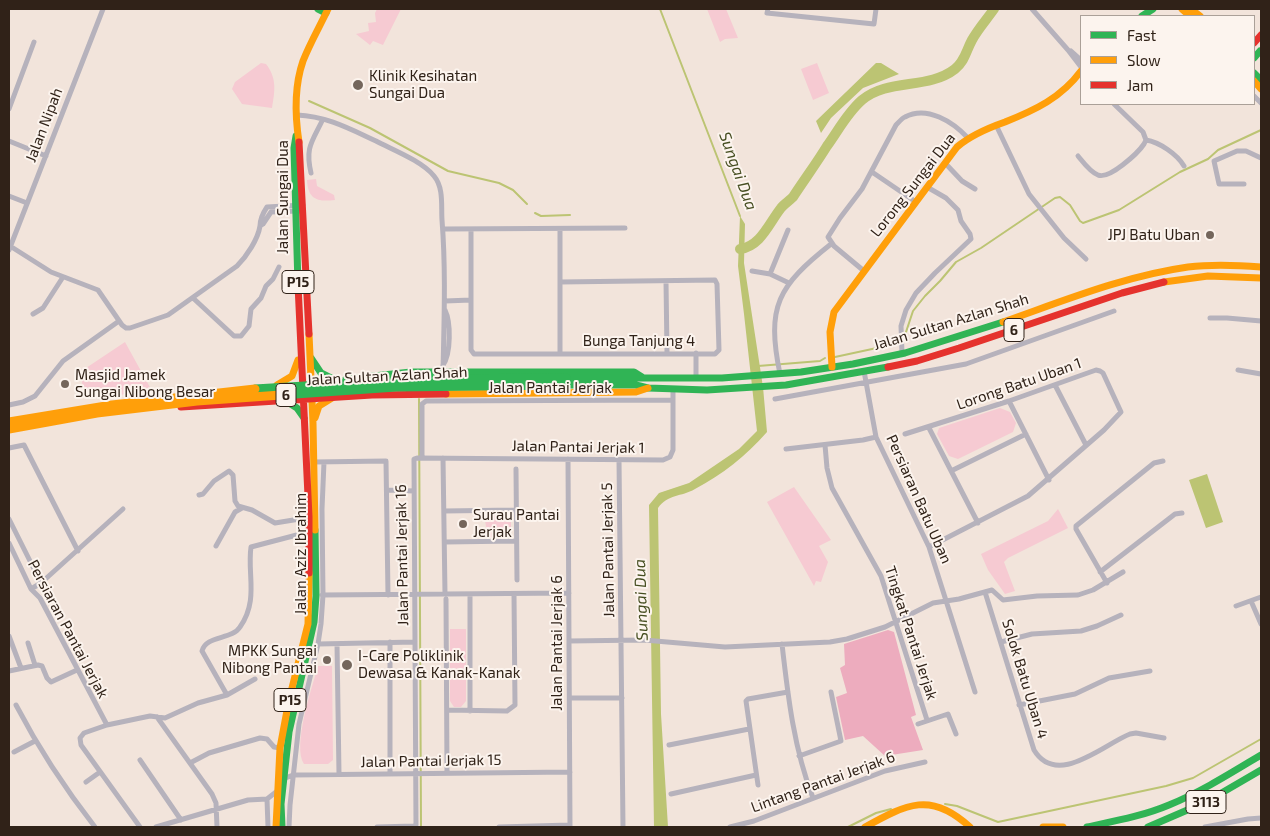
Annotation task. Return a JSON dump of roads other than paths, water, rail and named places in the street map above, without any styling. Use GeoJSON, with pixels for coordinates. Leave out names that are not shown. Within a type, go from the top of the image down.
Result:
{"type":"FeatureCollection","features":[{"type":"Feature","properties":{"kind":"main road","name":"Jalan Sungai Dua"},"geometry":{"type":"LineString","coordinates":[[307,382],[300,352],[300,148],[297,132],[297,94],[303,64],[324,10]]}},
{"type":"Feature","properties":{"kind":"main road","name":"Lorong Sungai Dua"},"geometry":{"type":"LineString","coordinates":[[832,367],[829,335],[830,323],[834,312],[945,163],[968,138],[1044,106],[1064,92],[1080,74]]}},
{"type":"Feature","properties":{"kind":"main road","name":"Jalan Sungai Dua"},"geometry":{"type":"LineString","coordinates":[[299,208],[310,356],[307,382]]}},
{"type":"Feature","properties":{"kind":"main road","name":"Jalan Sultan Azlan Shah"},"geometry":{"type":"LineString","coordinates":[[9,431],[115,411],[215,400],[396,387],[634,379],[642,376],[742,377],[765,375],[779,368],[832,367],[901,349],[952,339],[1155,272],[1182,267],[1210,265],[1261,267]]}},
{"type":"Feature","properties":{"kind":"main road","name":"Jalan Sultan Azlan Shah"},"geometry":{"type":"LineString","coordinates":[[9,421],[123,403],[233,392],[393,380],[566,382],[636,385],[648,388],[673,389],[766,387],[894,366],[942,354],[1152,284],[1176,279],[1208,276],[1261,278]]}},
{"type":"Feature","properties":{"kind":"main road"},"geometry":{"type":"LineString","coordinates":[[277,385],[294,374],[300,352]]}},
{"type":"Feature","properties":{"kind":"main road"},"geometry":{"type":"LineString","coordinates":[[310,356],[321,373],[335,380]]}},
{"type":"Feature","properties":{"kind":"main road","name":"Jalan Sultan Azlan Shah"},"geometry":{"type":"LineString","coordinates":[[9,421],[49,412],[156,396],[443,368],[634,372],[642,376]]}},
{"type":"Feature","properties":{"kind":"main road"},"geometry":{"type":"LineString","coordinates":[[387,374],[379,382],[381,390],[387,395]]}},
{"type":"Feature","properties":{"kind":"main road","name":"P15"},"geometry":{"type":"LineString","coordinates":[[307,382],[308,398]]}},
{"type":"Feature","properties":{"kind":"main road","name":"Jalan Sultan Azlan Shah"},"geometry":{"type":"LineString","coordinates":[[9,431],[150,409],[336,396],[636,392],[648,388]]}},
{"type":"Feature","properties":{"kind":"main road"},"geometry":{"type":"LineString","coordinates":[[284,400],[297,408],[309,422],[322,403],[336,396]]}},
{"type":"Feature","properties":{"kind":"main road","name":"Jalan Aziz Ibrahim"},"geometry":{"type":"LineString","coordinates":[[282,827],[283,779],[291,719],[314,622],[316,595],[308,398]]}},
{"type":"Feature","properties":{"kind":"main road","name":"Jalan Aziz Ibrahim"},"geometry":{"type":"LineString","coordinates":[[309,422],[314,462],[312,517]]}},
{"type":"Feature","properties":{"kind":"main road","name":"Jalan Aziz Ibrahim"},"geometry":{"type":"LineString","coordinates":[[276,827],[270,802],[276,792],[280,748],[289,700],[316,595]]}},
{"type":"Feature","properties":{"kind":"main road","name":"3113"},"geometry":{"type":"LineString","coordinates":[[1087,827],[1126,819],[1179,801],[1210,785],[1261,754]]}},
{"type":"Feature","properties":{"kind":"main road","name":"3113"},"geometry":{"type":"LineString","coordinates":[[1148,827],[1179,816],[1215,798],[1261,770]]}},
{"type":"Feature","properties":{"kind":"main road"},"geometry":{"type":"LineString","coordinates":[[865,827],[893,812],[920,804],[934,805],[947,809],[960,817],[970,827]]}},
{"type":"Feature","properties":{"kind":"main road"},"geometry":{"type":"LineString","coordinates":[[1044,827],[1063,827]]}},
{"type":"Feature","properties":{"kind":"street","name":"Jalan Nipah"},"geometry":{"type":"LineString","coordinates":[[10,248],[103,9]]}},
{"type":"Feature","properties":{"kind":"street"},"geometry":{"type":"LineString","coordinates":[[767,11],[874,24],[876,9]]}},
{"type":"Feature","properties":{"kind":"street"},"geometry":{"type":"LineString","coordinates":[[1032,9],[1068,50],[1080,59]]}},
{"type":"Feature","properties":{"kind":"street"},"geometry":{"type":"LineString","coordinates":[[9,109],[34,42]]}},
{"type":"Feature","properties":{"kind":"street"},"geometry":{"type":"LineString","coordinates":[[1068,50],[1080,71]]}},
{"type":"Feature","properties":{"kind":"street"},"geometry":{"type":"LineString","coordinates":[[1115,105],[1143,132],[1146,140]]}},
{"type":"Feature","properties":{"kind":"street"},"geometry":{"type":"LineString","coordinates":[[864,271],[831,244],[828,237],[862,189],[896,125],[904,117],[916,114],[930,115],[948,120],[968,138]]}},
{"type":"Feature","properties":{"kind":"street"},"geometry":{"type":"LineString","coordinates":[[297,115],[311,116],[340,124],[390,148],[430,172],[438,182],[444,229],[445,310],[443,368]]}},
{"type":"Feature","properties":{"kind":"street"},"geometry":{"type":"LineString","coordinates":[[311,173],[308,151],[323,119]]}},
{"type":"Feature","properties":{"kind":"street"},"geometry":{"type":"LineString","coordinates":[[996,125],[1029,194],[1064,238],[1086,259]]}},
{"type":"Feature","properties":{"kind":"street"},"geometry":{"type":"LineString","coordinates":[[1078,156],[1098,176],[1104,176],[1114,171],[1142,147],[1146,140]]}},
{"type":"Feature","properties":{"kind":"street"},"geometry":{"type":"LineString","coordinates":[[1146,140],[1159,144],[1180,160],[1184,166]]}},
{"type":"Feature","properties":{"kind":"street"},"geometry":{"type":"LineString","coordinates":[[9,141],[46,156]]}},
{"type":"Feature","properties":{"kind":"street"},"geometry":{"type":"LineString","coordinates":[[1244,184],[1219,184],[1214,161],[1237,151],[1246,151],[1261,158]]}},
{"type":"Feature","properties":{"kind":"street"},"geometry":{"type":"LineString","coordinates":[[945,163],[962,181],[975,189]]}},
{"type":"Feature","properties":{"kind":"street"},"geometry":{"type":"LineString","coordinates":[[872,172],[916,202]]}},
{"type":"Feature","properties":{"kind":"street"},"geometry":{"type":"LineString","coordinates":[[901,349],[901,326],[906,310],[916,293],[970,239],[970,234],[961,221],[958,210],[946,198],[927,187]]}},
{"type":"Feature","properties":{"kind":"street"},"geometry":{"type":"LineString","coordinates":[[9,196],[27,203]]}},
{"type":"Feature","properties":{"kind":"street"},"geometry":{"type":"LineString","coordinates":[[10,248],[51,272],[98,290],[119,321],[126,328],[134,328],[168,315],[242,261],[260,226],[271,212],[299,208]]}},
{"type":"Feature","properties":{"kind":"street"},"geometry":{"type":"LineString","coordinates":[[444,229],[625,228]]}},
{"type":"Feature","properties":{"kind":"street"},"geometry":{"type":"LineString","coordinates":[[445,301],[471,300],[471,229]]}},
{"type":"Feature","properties":{"kind":"street"},"geometry":{"type":"LineString","coordinates":[[560,229],[560,354]]}},
{"type":"Feature","properties":{"kind":"street"},"geometry":{"type":"LineString","coordinates":[[770,274],[788,230]]}},
{"type":"Feature","properties":{"kind":"street"},"geometry":{"type":"LineString","coordinates":[[779,368],[775,316],[782,295],[789,283],[812,259],[831,244]]}},
{"type":"Feature","properties":{"kind":"street"},"geometry":{"type":"LineString","coordinates":[[193,298],[234,336],[241,336],[249,326],[251,308],[261,298],[266,286],[273,279],[279,267]]}},
{"type":"Feature","properties":{"kind":"street"},"geometry":{"type":"LineString","coordinates":[[752,272],[770,274],[789,283]]}},
{"type":"Feature","properties":{"kind":"street"},"geometry":{"type":"LineString","coordinates":[[33,314],[43,308],[62,277]]}},
{"type":"Feature","properties":{"kind":"street","name":"Bunga Tanjung 4"},"geometry":{"type":"LineString","coordinates":[[471,300],[471,350],[473,353],[715,354],[718,352],[718,284],[716,280],[666,281]]}},
{"type":"Feature","properties":{"kind":"street"},"geometry":{"type":"LineString","coordinates":[[560,282],[666,281],[667,353]]}},
{"type":"Feature","properties":{"kind":"street"},"geometry":{"type":"LineString","coordinates":[[775,399],[966,364],[1114,311]]}},
{"type":"Feature","properties":{"kind":"street"},"geometry":{"type":"LineString","coordinates":[[1210,318],[1261,321]]}},
{"type":"Feature","properties":{"kind":"street"},"geometry":{"type":"LineString","coordinates":[[9,405],[23,402],[35,396],[63,361],[119,321]]}},
{"type":"Feature","properties":{"kind":"street"},"geometry":{"type":"LineString","coordinates":[[696,353],[696,378]]}},
{"type":"Feature","properties":{"kind":"street","name":"Lorong Batu Uban 1"},"geometry":{"type":"LineString","coordinates":[[905,434],[1010,401],[1096,370],[1100,371],[1120,407],[1121,412],[1119,415],[1049,480],[1022,501],[929,547]]}},
{"type":"Feature","properties":{"kind":"street"},"geometry":{"type":"LineString","coordinates":[[1238,370],[1261,374]]}},
{"type":"Feature","properties":{"kind":"street","name":"Persiaran Batu Uban"},"geometry":{"type":"LineString","coordinates":[[864,371],[876,437],[929,547],[974,692]]}},
{"type":"Feature","properties":{"kind":"street"},"geometry":{"type":"LineString","coordinates":[[1055,385],[1086,445]]}},
{"type":"Feature","properties":{"kind":"street","name":"Jalan Pantai Jerjak 1"},"geometry":{"type":"LineString","coordinates":[[420,458],[663,460],[670,457],[673,450],[673,389]]}},
{"type":"Feature","properties":{"kind":"street","name":"Jalan Pantai Jerjak"},"geometry":{"type":"LineString","coordinates":[[426,401],[673,400]]}},
{"type":"Feature","properties":{"kind":"street","name":"Jalan Pantai Jerjak 16"},"geometry":{"type":"LineString","coordinates":[[377,827],[416,825],[419,774],[413,461],[420,458],[422,404],[426,401]]}},
{"type":"Feature","properties":{"kind":"street"},"geometry":{"type":"LineString","coordinates":[[1010,401],[1049,480]]}},
{"type":"Feature","properties":{"kind":"street"},"geometry":{"type":"LineString","coordinates":[[929,428],[978,523]]}},
{"type":"Feature","properties":{"kind":"street"},"geometry":{"type":"LineString","coordinates":[[951,471],[1026,434]]}},
{"type":"Feature","properties":{"kind":"street"},"geometry":{"type":"LineString","coordinates":[[786,449],[876,437]]}},
{"type":"Feature","properties":{"kind":"street","name":"Tingkat Pantai Jerjak"},"geometry":{"type":"LineString","coordinates":[[825,445],[827,468],[832,488],[878,568],[927,720]]}},
{"type":"Feature","properties":{"kind":"street"},"geometry":{"type":"LineString","coordinates":[[9,448],[24,446],[78,551]]}},
{"type":"Feature","properties":{"kind":"street"},"geometry":{"type":"LineString","coordinates":[[444,458],[447,773]]}},
{"type":"Feature","properties":{"kind":"street","name":"Jalan Pantai Jerjak 6"},"geometry":{"type":"LineString","coordinates":[[568,459],[570,826]]}},
{"type":"Feature","properties":{"kind":"street","name":"Jalan Pantai Jerjak 5"},"geometry":{"type":"LineString","coordinates":[[619,460],[623,827]]}},
{"type":"Feature","properties":{"kind":"street"},"geometry":{"type":"LineString","coordinates":[[314,462],[386,461],[388,595]]}},
{"type":"Feature","properties":{"kind":"street"},"geometry":{"type":"LineString","coordinates":[[1107,583],[1076,526],[1154,463],[1163,461]]}},
{"type":"Feature","properties":{"kind":"street"},"geometry":{"type":"LineString","coordinates":[[289,827],[298,724],[318,644],[316,595],[324,462]]}},
{"type":"Feature","properties":{"kind":"street"},"geometry":{"type":"LineString","coordinates":[[516,469],[517,580]]}},
{"type":"Feature","properties":{"kind":"street"},"geometry":{"type":"LineString","coordinates":[[199,495],[203,494],[221,475],[229,471],[233,476],[235,500],[238,506],[252,510],[275,523],[312,517]]}},
{"type":"Feature","properties":{"kind":"street"},"geometry":{"type":"LineString","coordinates":[[387,490],[414,491]]}},
{"type":"Feature","properties":{"kind":"street"},"geometry":{"type":"LineString","coordinates":[[216,546],[236,512],[242,508]]}},
{"type":"Feature","properties":{"kind":"street"},"geometry":{"type":"LineString","coordinates":[[31,589],[41,583],[124,509]]}},
{"type":"Feature","properties":{"kind":"street"},"geometry":{"type":"LineString","coordinates":[[444,511],[516,510]]}},
{"type":"Feature","properties":{"kind":"street"},"geometry":{"type":"LineString","coordinates":[[1100,572],[1175,514],[1182,513]]}},
{"type":"Feature","properties":{"kind":"street"},"geometry":{"type":"LineString","coordinates":[[9,519],[41,583]]}},
{"type":"Feature","properties":{"kind":"street"},"geometry":{"type":"LineString","coordinates":[[226,695],[202,651],[206,644],[238,630],[244,620],[250,603],[251,593],[251,546],[312,531]]}},
{"type":"Feature","properties":{"kind":"street"},"geometry":{"type":"LineString","coordinates":[[445,542],[516,541]]}},
{"type":"Feature","properties":{"kind":"street","name":"Persiaran Pantai Jerjak"},"geometry":{"type":"LineString","coordinates":[[9,543],[31,589],[40,598],[106,725]]}},
{"type":"Feature","properties":{"kind":"street"},"geometry":{"type":"LineString","coordinates":[[569,641],[644,640],[724,647],[830,642],[847,639],[896,622],[933,603],[995,591],[1000,599],[1003,600],[1036,596],[1072,596],[1107,583],[1123,572]]}},
{"type":"Feature","properties":{"kind":"street","name":"Solok Batu Uban 4"},"geometry":{"type":"LineString","coordinates":[[985,592],[1019,705],[1034,750],[1039,758],[1048,763],[1066,764],[1080,761],[1130,734],[1136,733],[1164,738]]}},
{"type":"Feature","properties":{"kind":"street"},"geometry":{"type":"LineString","coordinates":[[316,595],[417,594],[446,597],[470,594],[569,593]]}},
{"type":"Feature","properties":{"kind":"street"},"geometry":{"type":"LineString","coordinates":[[470,594],[470,711]]}},
{"type":"Feature","properties":{"kind":"street"},"geometry":{"type":"LineString","coordinates":[[447,710],[507,711],[515,705],[514,594]]}},
{"type":"Feature","properties":{"kind":"street"},"geometry":{"type":"LineString","coordinates":[[1236,606],[1261,597]]}},
{"type":"Feature","properties":{"kind":"street"},"geometry":{"type":"LineString","coordinates":[[1251,601],[1261,624]]}},
{"type":"Feature","properties":{"kind":"street"},"geometry":{"type":"LineString","coordinates":[[1001,642],[1032,634],[1081,631],[1098,626],[1121,615]]}},
{"type":"Feature","properties":{"kind":"street"},"geometry":{"type":"LineString","coordinates":[[9,636],[21,668]]}},
{"type":"Feature","properties":{"kind":"street"},"geometry":{"type":"LineString","coordinates":[[390,642],[390,774]]}},
{"type":"Feature","properties":{"kind":"street"},"geometry":{"type":"LineString","coordinates":[[318,644],[415,642]]}},
{"type":"Feature","properties":{"kind":"street"},"geometry":{"type":"LineString","coordinates":[[28,643],[35,665]]}},
{"type":"Feature","properties":{"kind":"street"},"geometry":{"type":"LineString","coordinates":[[337,644],[339,774]]}},
{"type":"Feature","properties":{"kind":"street"},"geometry":{"type":"LineString","coordinates":[[782,644],[799,756],[813,798]]}},
{"type":"Feature","properties":{"kind":"street"},"geometry":{"type":"LineString","coordinates":[[9,672],[35,665],[42,666],[47,678],[51,682],[77,670]]}},
{"type":"Feature","properties":{"kind":"street"},"geometry":{"type":"LineString","coordinates":[[1019,705],[1075,694],[1110,678],[1150,670]]}},
{"type":"Feature","properties":{"kind":"street"},"geometry":{"type":"LineString","coordinates":[[140,827],[81,745],[80,738],[84,734],[106,725],[150,716],[165,718],[198,703],[226,695],[255,679]]}},
{"type":"Feature","properties":{"kind":"street"},"geometry":{"type":"LineString","coordinates":[[758,785],[746,706],[747,700],[788,692]]}},
{"type":"Feature","properties":{"kind":"street"},"geometry":{"type":"LineString","coordinates":[[799,756],[841,741],[831,692]]}},
{"type":"Feature","properties":{"kind":"street"},"geometry":{"type":"LineString","coordinates":[[570,698],[622,698]]}},
{"type":"Feature","properties":{"kind":"street"},"geometry":{"type":"LineString","coordinates":[[16,705],[35,741],[69,794],[95,827]]}},
{"type":"Feature","properties":{"kind":"street"},"geometry":{"type":"LineString","coordinates":[[918,724],[948,714],[956,734]]}},
{"type":"Feature","properties":{"kind":"street"},"geometry":{"type":"LineString","coordinates":[[157,716],[209,789],[217,810],[218,827]]}},
{"type":"Feature","properties":{"kind":"street"},"geometry":{"type":"LineString","coordinates":[[670,745],[749,729]]}},
{"type":"Feature","properties":{"kind":"street"},"geometry":{"type":"LineString","coordinates":[[190,763],[209,753],[260,738],[267,739],[274,747],[280,748]]}},
{"type":"Feature","properties":{"kind":"street"},"geometry":{"type":"LineString","coordinates":[[14,752],[35,741]]}},
{"type":"Feature","properties":{"kind":"street"},"geometry":{"type":"LineString","coordinates":[[140,760],[181,820]]}},
{"type":"Feature","properties":{"kind":"street","name":"Lintang Pantai Jerjak 6"},"geometry":{"type":"LineString","coordinates":[[730,827],[754,821],[885,770],[925,762]]}},
{"type":"Feature","properties":{"kind":"street"},"geometry":{"type":"LineString","coordinates":[[285,768],[293,775]]}},
{"type":"Feature","properties":{"kind":"street"},"geometry":{"type":"LineString","coordinates":[[86,782],[100,772]]}},
{"type":"Feature","properties":{"kind":"street","name":"Jalan Pantai Jerjak 15"},"geometry":{"type":"LineString","coordinates":[[283,779],[293,775],[570,772]]}},
{"type":"Feature","properties":{"kind":"street"},"geometry":{"type":"LineString","coordinates":[[671,794],[756,775]]}},
{"type":"Feature","properties":{"kind":"street"},"geometry":{"type":"LineString","coordinates":[[156,827],[248,800],[270,802],[268,827]]}},
{"type":"Feature","properties":{"kind":"street"},"geometry":{"type":"LineString","coordinates":[[1205,827],[1248,818],[1261,818]]}},
{"type":"Feature","properties":{"kind":"street"},"geometry":{"type":"LineString","coordinates":[[499,827],[570,826]]}},
{"type":"Feature","properties":{"kind":"waterway","name":"Sungai Dua"},"geometry":{"type":"LineString","coordinates":[[660,9],[740,216]]}},
{"type":"Feature","properties":{"kind":"waterway"},"geometry":{"type":"LineString","coordinates":[[740,249],[754,243],[764,233],[781,208],[793,197],[847,116],[862,100],[872,93],[896,86],[933,80],[955,69],[963,59],[974,36],[994,9]]}},
{"type":"Feature","properties":{"kind":"waterway"},"geometry":{"type":"LineString","coordinates":[[309,101],[370,128],[448,171],[499,183],[513,190],[527,204]]}},
{"type":"Feature","properties":{"kind":"waterway"},"geometry":{"type":"LineString","coordinates":[[904,338],[913,311],[956,262],[981,248],[1055,198],[1060,197],[1070,205],[1083,223],[1119,210],[1180,172],[1208,159],[1218,150],[1261,130]]}},
{"type":"Feature","properties":{"kind":"waterway"},"geometry":{"type":"LineString","coordinates":[[535,213],[541,216],[570,215]]}},
{"type":"Feature","properties":{"kind":"waterway"},"geometry":{"type":"LineString","coordinates":[[835,357],[900,343]]}},
{"type":"Feature","properties":{"kind":"waterway"},"geometry":{"type":"LineString","coordinates":[[758,366],[820,361],[825,358]]}},
{"type":"Feature","properties":{"kind":"waterway"},"geometry":{"type":"LineString","coordinates":[[419,399],[421,827]]}},
{"type":"Feature","properties":{"kind":"waterway"},"geometry":{"type":"LineString","coordinates":[[945,804],[957,806],[998,822],[1166,786],[1193,778],[1261,739]]}},
{"type":"Feature","properties":{"kind":"waterway"},"geometry":{"type":"LineString","coordinates":[[848,827],[876,813],[891,809]]}},
{"type":"Feature","properties":{"kind":"place","name":"Klinik Kesihatan Sungai Dua"},"geometry":{"type":"Point","coordinates":[358,85]}},
{"type":"Feature","properties":{"kind":"place","name":"JPJ Batu Uban"},"geometry":{"type":"Point","coordinates":[1210,235]}},
{"type":"Feature","properties":{"kind":"place","name":"Masjid Jamek Sungai Nibong Besar"},"geometry":{"type":"Point","coordinates":[65,384]}},
{"type":"Feature","properties":{"kind":"place","name":"Surau Pantai Jerjak"},"geometry":{"type":"Point","coordinates":[463,524]}},
{"type":"Feature","properties":{"kind":"place","name":"MPKK Sungai Nibong Pantai"},"geometry":{"type":"Point","coordinates":[327,660]}},
{"type":"Feature","properties":{"kind":"place","name":"I-Care Poliklinik Dewasa & Kanak-Kanak"},"geometry":{"type":"Point","coordinates":[347,665]}}]}
